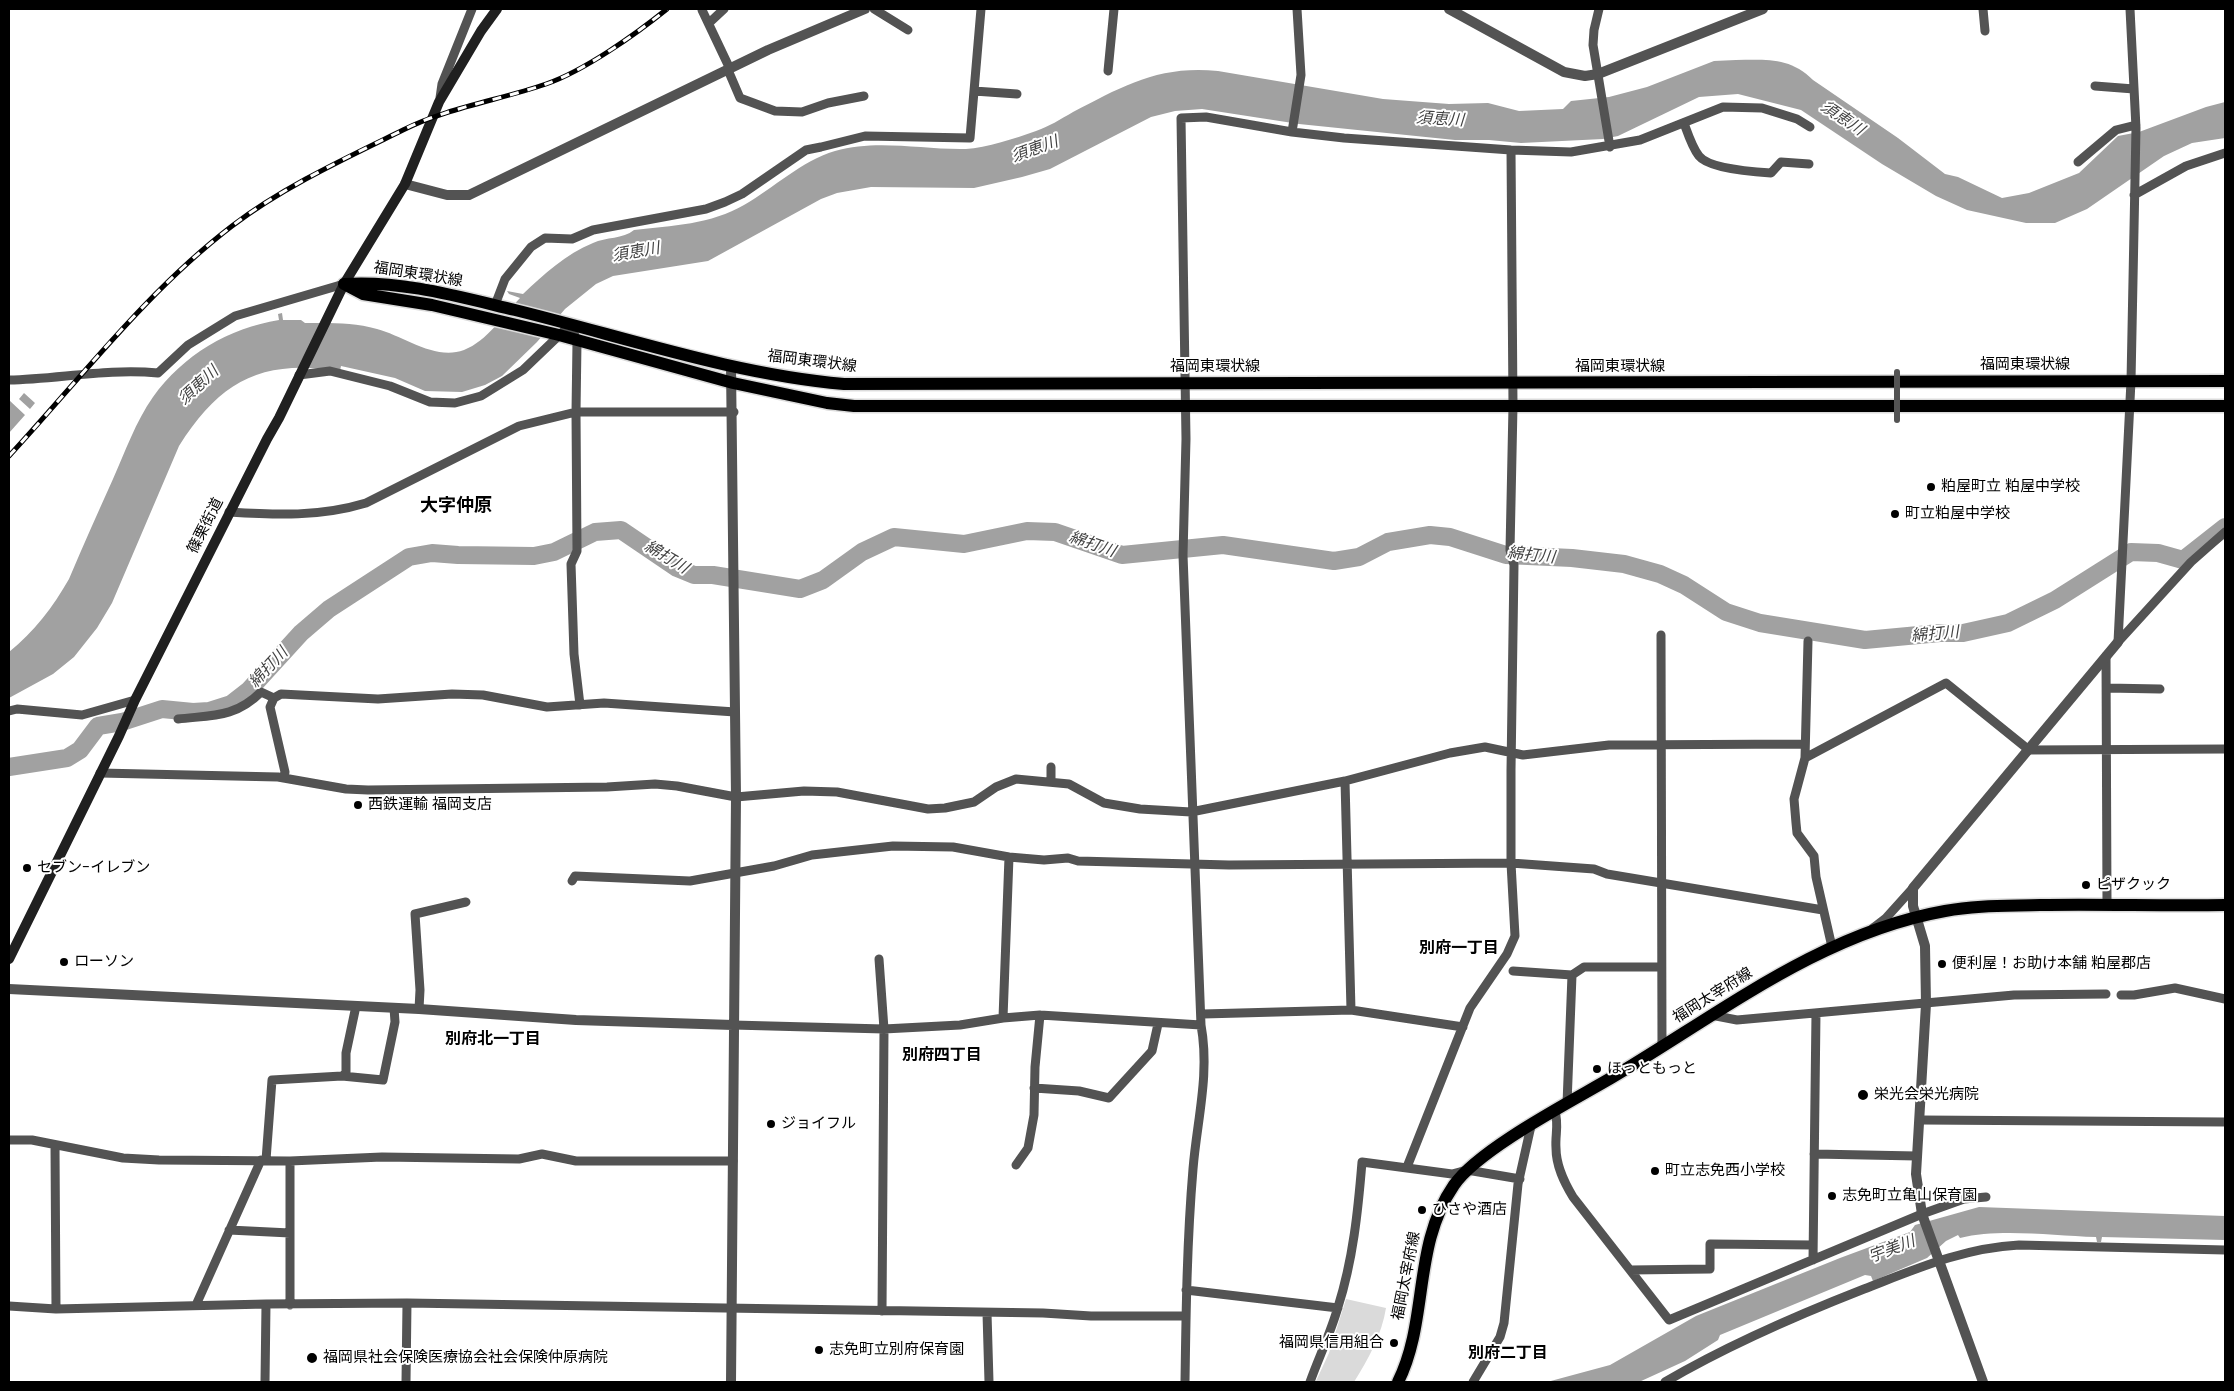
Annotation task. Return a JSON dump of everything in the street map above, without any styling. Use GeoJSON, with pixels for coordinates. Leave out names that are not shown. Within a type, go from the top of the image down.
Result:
{"type":"FeatureCollection","features":[{"type":"Feature","properties":{"kind":"main road","name":"篠栗街道"},"geometry":{"type":"LineString","coordinates":[[100,773],[229,512],[300,376],[344,284],[405,184],[439,102],[481,31],[497,9]]}},
{"type":"Feature","properties":{"kind":"main road","name":"福岡東環状線"},"geometry":{"type":"LineString","coordinates":[[344,284],[370,282],[437,292],[566,323],[731,367],[804,380],[844,384],[2225,381]]}},
{"type":"Feature","properties":{"kind":"main road","name":"福岡東環状線"},"geometry":{"type":"LineString","coordinates":[[344,284],[363,294],[432,305],[555,334],[578,342],[733,383],[827,403],[854,406],[2225,406]]}},
{"type":"Feature","properties":{"kind":"main road"},"geometry":{"type":"LineString","coordinates":[[9,959],[100,773]]}},
{"type":"Feature","properties":{"kind":"main road","name":"福岡太宰府線"},"geometry":{"type":"LineString","coordinates":[[1398,1382],[1405,1368],[1412,1344],[1425,1257],[1433,1227],[1447,1196],[1467,1170],[1531,1126],[1783,972],[1869,931],[1915,917],[1980,906],[2225,905]]}},
{"type":"Feature","properties":{"kind":"street"},"geometry":{"type":"LineString","coordinates":[[439,102],[442,84],[472,9]]}},
{"type":"Feature","properties":{"kind":"street"},"geometry":{"type":"LineString","coordinates":[[709,23],[724,9]]}},
{"type":"Feature","properties":{"kind":"street"},"geometry":{"type":"LineString","coordinates":[[405,184],[447,196],[470,195],[768,50],[865,9]]}},
{"type":"Feature","properties":{"kind":"street"},"geometry":{"type":"LineString","coordinates":[[874,9],[908,30]]}},
{"type":"Feature","properties":{"kind":"street"},"geometry":{"type":"LineString","coordinates":[[495,305],[505,278],[531,247],[545,238],[572,239],[594,230],[706,209],[742,194],[806,150],[866,136],[970,138],[982,9]]}},
{"type":"Feature","properties":{"kind":"street"},"geometry":{"type":"LineString","coordinates":[[1108,71],[1114,9]]}},
{"type":"Feature","properties":{"kind":"street"},"geometry":{"type":"LineString","coordinates":[[1293,128],[1301,75],[1297,9]]}},
{"type":"Feature","properties":{"kind":"street"},"geometry":{"type":"LineString","coordinates":[[1449,9],[1564,72],[1585,76],[1598,74],[1760,9]]}},
{"type":"Feature","properties":{"kind":"street"},"geometry":{"type":"LineString","coordinates":[[1599,9],[1593,45],[1610,144]]}},
{"type":"Feature","properties":{"kind":"street"},"geometry":{"type":"LineString","coordinates":[[1983,9],[1985,31]]}},
{"type":"Feature","properties":{"kind":"street"},"geometry":{"type":"LineString","coordinates":[[2118,642],[2130,381],[2136,127],[2130,9]]}},
{"type":"Feature","properties":{"kind":"street"},"geometry":{"type":"LineString","coordinates":[[702,10],[740,98],[775,111],[802,112],[828,103],[864,96]]}},
{"type":"Feature","properties":{"kind":"street"},"geometry":{"type":"LineString","coordinates":[[466,24],[481,31]]}},
{"type":"Feature","properties":{"kind":"street"},"geometry":{"type":"LineString","coordinates":[[2094,86],[2134,89]]}},
{"type":"Feature","properties":{"kind":"street"},"geometry":{"type":"LineString","coordinates":[[974,91],[1017,94]]}},
{"type":"Feature","properties":{"kind":"street"},"geometry":{"type":"LineString","coordinates":[[1185,1382],[1186,1290],[1193,1168],[1204,1088],[1205,1046],[1201,1025],[1196,862],[1191,812],[1183,555],[1185,406],[1181,118],[1206,117],[1293,128],[1511,150],[1571,152],[1640,140],[1723,107],[1778,112],[1810,127]]}},
{"type":"Feature","properties":{"kind":"street"},"geometry":{"type":"LineString","coordinates":[[1684,124],[1699,156],[1705,161],[1746,172],[1771,173],[1781,162],[1809,164]]}},
{"type":"Feature","properties":{"kind":"street"},"geometry":{"type":"LineString","coordinates":[[2078,162],[2116,130],[2136,127]]}},
{"type":"Feature","properties":{"kind":"street"},"geometry":{"type":"LineString","coordinates":[[1407,1168],[1470,1008],[1506,954],[1515,936],[1511,863],[1514,565],[1510,550],[1513,406],[1511,150]]}},
{"type":"Feature","properties":{"kind":"street"},"geometry":{"type":"LineString","coordinates":[[2133,193],[2186,166],[2225,153]]}},
{"type":"Feature","properties":{"kind":"street"},"geometry":{"type":"LineString","coordinates":[[9,380],[43,379],[132,370],[158,373],[188,345],[235,316],[344,284]]}},
{"type":"Feature","properties":{"kind":"street"},"geometry":{"type":"LineString","coordinates":[[300,376],[330,371],[390,386],[430,402],[455,403],[481,396],[523,370],[566,323],[578,342],[576,412],[577,551],[571,564],[574,654],[580,705]]}},
{"type":"Feature","properties":{"kind":"street"},"geometry":{"type":"LineString","coordinates":[[731,367],[734,412],[736,797],[731,1382]]}},
{"type":"Feature","properties":{"kind":"street"},"geometry":{"type":"LineString","coordinates":[[1897,372],[1898,420]]}},
{"type":"Feature","properties":{"kind":"street"},"geometry":{"type":"LineString","coordinates":[[229,512],[282,515],[326,513],[347,509],[366,503],[519,426],[576,412],[734,412]]}},
{"type":"Feature","properties":{"kind":"street"},"geometry":{"type":"LineString","coordinates":[[1869,931],[1886,918],[1913,888],[2118,642],[2191,562],[2225,532]]}},
{"type":"Feature","properties":{"kind":"street"},"geometry":{"type":"LineString","coordinates":[[1661,635],[1662,1047]]}},
{"type":"Feature","properties":{"kind":"street"},"geometry":{"type":"LineString","coordinates":[[1808,641],[1805,758],[1794,799],[1797,833],[1814,856],[1816,877],[1832,948]]}},
{"type":"Feature","properties":{"kind":"street"},"geometry":{"type":"LineString","coordinates":[[2106,656],[2108,749],[2107,904]]}},
{"type":"Feature","properties":{"kind":"street"},"geometry":{"type":"LineString","coordinates":[[1805,758],[1946,683],[2029,750],[2225,749]]}},
{"type":"Feature","properties":{"kind":"street"},"geometry":{"type":"LineString","coordinates":[[2107,688],[2160,688]]}},
{"type":"Feature","properties":{"kind":"street"},"geometry":{"type":"LineString","coordinates":[[178,719],[236,712],[250,703],[261,692],[274,698]]}},
{"type":"Feature","properties":{"kind":"street"},"geometry":{"type":"LineString","coordinates":[[284,778],[285,772],[270,707],[274,698],[281,694],[378,699],[467,694],[547,706],[604,703],[735,712]]}},
{"type":"Feature","properties":{"kind":"street"},"geometry":{"type":"LineString","coordinates":[[9,711],[17,709],[82,715],[135,700]]}},
{"type":"Feature","properties":{"kind":"street"},"geometry":{"type":"LineString","coordinates":[[100,773],[284,778],[368,790],[607,787],[655,784],[678,786],[736,797],[804,791],[837,792],[937,808],[974,802],[996,787],[1016,779],[1069,784],[1104,803],[1140,809],[1191,812],[1345,781],[1462,750],[1485,747],[1523,755],[1610,745],[1804,744]]}},
{"type":"Feature","properties":{"kind":"street"},"geometry":{"type":"LineString","coordinates":[[1051,767],[1051,781]]}},
{"type":"Feature","properties":{"kind":"street"},"geometry":{"type":"LineString","coordinates":[[1345,781],[1351,1010]]}},
{"type":"Feature","properties":{"kind":"street"},"geometry":{"type":"LineString","coordinates":[[572,881],[575,876],[690,881],[719,877],[734,871],[774,866],[812,854],[893,846],[953,847],[1009,857],[1044,860],[1068,858],[1078,861],[1196,862],[1229,865],[1511,863],[1594,869],[1607,874],[1823,910]]}},
{"type":"Feature","properties":{"kind":"street"},"geometry":{"type":"LineString","coordinates":[[1003,1018],[1009,857]]}},
{"type":"Feature","properties":{"kind":"street"},"geometry":{"type":"LineString","coordinates":[[1913,888],[1915,917],[1925,946],[1926,1004],[1921,1120],[1916,1174],[1922,1214],[1983,1382]]}},
{"type":"Feature","properties":{"kind":"street"},"geometry":{"type":"LineString","coordinates":[[419,1009],[420,990],[415,914],[466,902]]}},
{"type":"Feature","properties":{"kind":"street"},"geometry":{"type":"LineString","coordinates":[[879,959],[884,1029],[882,1311]]}},
{"type":"Feature","properties":{"kind":"street"},"geometry":{"type":"LineString","coordinates":[[1512,971],[1572,975],[1584,967],[1662,968]]}},
{"type":"Feature","properties":{"kind":"street"},"geometry":{"type":"LineString","coordinates":[[1567,1104],[1572,975]]}},
{"type":"Feature","properties":{"kind":"street"},"geometry":{"type":"LineString","coordinates":[[2121,995],[2134,995],[2175,988],[2225,999]]}},
{"type":"Feature","properties":{"kind":"street"},"geometry":{"type":"LineString","coordinates":[[9,989],[419,1009],[576,1020],[733,1025],[884,1029],[960,1025],[1003,1018],[1040,1015],[1122,1019],[1158,1024],[1201,1025]]}},
{"type":"Feature","properties":{"kind":"street"},"geometry":{"type":"LineString","coordinates":[[1712,1016],[1737,1020],[2014,995],[2106,994]]}},
{"type":"Feature","properties":{"kind":"street"},"geometry":{"type":"LineString","coordinates":[[342,1076],[346,1073],[346,1054],[356,1006]]}},
{"type":"Feature","properties":{"kind":"street"},"geometry":{"type":"LineString","coordinates":[[196,1305],[229,1230],[263,1160],[272,1080],[342,1076],[382,1080],[395,1022],[394,1008]]}},
{"type":"Feature","properties":{"kind":"street"},"geometry":{"type":"LineString","coordinates":[[1202,1014],[1351,1010],[1463,1027]]}},
{"type":"Feature","properties":{"kind":"street"},"geometry":{"type":"LineString","coordinates":[[1813,1260],[1816,1013]]}},
{"type":"Feature","properties":{"kind":"street"},"geometry":{"type":"LineString","coordinates":[[1016,1164],[1028,1148],[1034,1115],[1034,1088],[1040,1015]]}},
{"type":"Feature","properties":{"kind":"street"},"geometry":{"type":"LineString","coordinates":[[1034,1088],[1080,1092],[1109,1098],[1152,1051],[1158,1024]]}},
{"type":"Feature","properties":{"kind":"street"},"geometry":{"type":"LineString","coordinates":[[1555,1112],[1558,1120],[1556,1151],[1561,1177],[1573,1197],[1669,1320],[1922,1214],[1964,1199],[1986,1197]]}},
{"type":"Feature","properties":{"kind":"street"},"geometry":{"type":"LineString","coordinates":[[1921,1120],[2225,1122]]}},
{"type":"Feature","properties":{"kind":"street"},"geometry":{"type":"LineString","coordinates":[[1472,1382],[1500,1337],[1504,1322],[1520,1179],[1531,1126]]}},
{"type":"Feature","properties":{"kind":"street"},"geometry":{"type":"LineString","coordinates":[[9,1140],[32,1140],[141,1159],[290,1161],[382,1157],[519,1158],[542,1154],[576,1160],[732,1161]]}},
{"type":"Feature","properties":{"kind":"street"},"geometry":{"type":"LineString","coordinates":[[55,1145],[56,1309]]}},
{"type":"Feature","properties":{"kind":"street"},"geometry":{"type":"LineString","coordinates":[[1814,1154],[1917,1156]]}},
{"type":"Feature","properties":{"kind":"street"},"geometry":{"type":"LineString","coordinates":[[290,1161],[290,1305]]}},
{"type":"Feature","properties":{"kind":"street"},"geometry":{"type":"LineString","coordinates":[[1310,1382],[1338,1308],[1349,1266],[1362,1162],[1452,1174],[1467,1170],[1520,1179]]}},
{"type":"Feature","properties":{"kind":"street"},"geometry":{"type":"LineString","coordinates":[[229,1230],[290,1233]]}},
{"type":"Feature","properties":{"kind":"street"},"geometry":{"type":"LineString","coordinates":[[1630,1270],[1710,1269],[1710,1244],[1813,1245]]}},
{"type":"Feature","properties":{"kind":"street"},"geometry":{"type":"LineString","coordinates":[[1665,1382],[1712,1354],[1937,1256],[2001,1246],[2064,1245],[2225,1250]]}},
{"type":"Feature","properties":{"kind":"street"},"geometry":{"type":"LineString","coordinates":[[1186,1290],[1338,1308]]}},
{"type":"Feature","properties":{"kind":"street"},"geometry":{"type":"LineString","coordinates":[[9,1306],[56,1309],[196,1305],[407,1303],[987,1312],[1091,1316],[1186,1316]]}},
{"type":"Feature","properties":{"kind":"street"},"geometry":{"type":"LineString","coordinates":[[406,1382],[407,1303]]}},
{"type":"Feature","properties":{"kind":"street"},"geometry":{"type":"LineString","coordinates":[[265,1382],[266,1304]]}},
{"type":"Feature","properties":{"kind":"street"},"geometry":{"type":"LineString","coordinates":[[987,1312],[989,1382]]}},
{"type":"Feature","properties":{"kind":"shaded area"},"geometry":{"type":"Polygon","coordinates":[[[1346,1299],[1386,1308],[1378,1337],[1354,1382],[1316,1381],[1329,1353],[1346,1299]]]}},
{"type":"Feature","properties":{"kind":"water","name":"須恵川"},"geometry":{"type":"Polygon","coordinates":[[[1714,61],[1777,61],[1795,67],[1898,138],[1945,174],[1958,177],[2002,198],[2029,193],[2079,173],[2118,136],[2139,132],[2206,107],[2225,102],[2225,138],[2192,143],[2164,156],[2087,209],[2055,223],[2026,223],[1967,210],[1936,196],[1882,164],[1801,110],[1738,94],[1699,97],[1618,136],[1603,139],[1521,143],[1489,140],[1455,140],[1299,124],[1202,109],[1175,111],[1151,117],[1050,169],[1022,177],[974,188],[871,187],[837,193],[821,199],[708,261],[613,276],[596,284],[565,309],[537,342],[502,376],[485,385],[462,392],[425,391],[395,378],[341,366],[340,371],[288,368],[266,372],[246,379],[228,390],[211,405],[195,423],[179,446],[112,603],[97,628],[74,657],[53,674],[9,698],[9,652],[27,636],[42,618],[69,579],[131,437],[153,397],[178,368],[208,346],[242,330],[279,320],[278,314],[282,313],[283,320],[301,320],[305,323],[341,323],[368,327],[387,332],[431,350],[453,353],[472,346],[488,334],[520,298],[509,294],[507,291],[523,294],[547,272],[593,243],[625,235],[634,230],[691,223],[719,216],[744,205],[811,161],[835,151],[884,145],[966,149],[992,145],[1019,137],[1045,127],[1125,86],[1159,74],[1177,71],[1218,71],[1383,99],[1449,104],[1488,103],[1519,111],[1563,109],[1571,101],[1609,97],[1647,87],[1714,61]]]}},
{"type":"Feature","properties":{"kind":"water"},"geometry":{"type":"Polygon","coordinates":[[[24,393],[35,403],[30,409],[19,399],[24,393]]]}},
{"type":"Feature","properties":{"kind":"water"},"geometry":{"type":"Polygon","coordinates":[[[9,400],[25,415],[9,433],[9,400]]]}},
{"type":"Feature","properties":{"kind":"water","name":"宇美川"},"geometry":{"type":"Polygon","coordinates":[[[1979,1207],[2225,1216],[2225,1240],[2102,1237],[2101,1242],[2097,1242],[2096,1237],[2045,1234],[1992,1233],[1960,1238],[1958,1235],[1946,1241],[1927,1258],[1873,1281],[1871,1276],[1865,1275],[1720,1335],[1718,1340],[1685,1361],[1639,1382],[1547,1382],[1610,1365],[1696,1316],[1910,1232],[1915,1225],[1979,1207]]]}},
{"type":"Feature","properties":{"kind":"waterway","name":"綿打川"},"geometry":{"type":"LineString","coordinates":[[9,767],[67,758],[80,750],[98,726],[122,722],[162,709],[193,712],[209,711],[231,704],[249,690],[301,633],[329,609],[409,557],[432,553],[534,556],[554,552],[595,532],[621,530],[677,568],[694,575],[713,575],[800,589],[823,580],[862,552],[894,537],[964,544],[1027,531],[1055,532],[1122,555],[1223,545],[1334,561],[1359,557],[1388,542],[1430,535],[1450,537],[1506,555],[1572,558],[1624,564],[1660,574],[1684,585],[1726,612],[1760,623],[1865,640],[1940,633],[1963,633],[2008,623],[2055,600],[2131,552],[2158,553],[2183,560],[2225,527]]}},
{"type":"Feature","properties":{"kind":"railway"},"geometry":{"type":"LineString","coordinates":[[9,456],[116,336],[171,278],[232,226],[272,198],[359,151],[420,122],[455,110],[528,90],[561,78],[609,51],[667,9]]}},
{"type":"Feature","properties":{"kind":"place","name":"粕屋町立 粕屋中学校"},"geometry":{"type":"Point","coordinates":[1931,487]}},
{"type":"Feature","properties":{"kind":"place","name":"町立粕屋中学校"},"geometry":{"type":"Point","coordinates":[1895,514]}},
{"type":"Feature","properties":{"kind":"place","name":"西鉄運輸 福岡支店"},"geometry":{"type":"Point","coordinates":[358,805]}},
{"type":"Feature","properties":{"kind":"place","name":"セブン-イレブン"},"geometry":{"type":"Point","coordinates":[27,868]}},
{"type":"Feature","properties":{"kind":"place","name":"ピザクック"},"geometry":{"type":"Point","coordinates":[2086,885]}},
{"type":"Feature","properties":{"kind":"place","name":"ローソン"},"geometry":{"type":"Point","coordinates":[64,962]}},
{"type":"Feature","properties":{"kind":"place","name":"便利屋！お助け本舗 粕屋郡店"},"geometry":{"type":"Point","coordinates":[1942,964]}},
{"type":"Feature","properties":{"kind":"place","name":"ほっともっと"},"geometry":{"type":"Point","coordinates":[1597,1069]}},
{"type":"Feature","properties":{"kind":"place","name":"栄光会栄光病院"},"geometry":{"type":"Point","coordinates":[1863,1095]}},
{"type":"Feature","properties":{"kind":"place","name":"ジョイフル"},"geometry":{"type":"Point","coordinates":[771,1124]}},
{"type":"Feature","properties":{"kind":"place","name":"町立志免西小学校"},"geometry":{"type":"Point","coordinates":[1655,1171]}},
{"type":"Feature","properties":{"kind":"place","name":"志免町立亀山保育園"},"geometry":{"type":"Point","coordinates":[1832,1196]}},
{"type":"Feature","properties":{"kind":"place","name":"ひさや酒店"},"geometry":{"type":"Point","coordinates":[1422,1210]}},
{"type":"Feature","properties":{"kind":"place","name":"福岡県信用組合"},"geometry":{"type":"Point","coordinates":[1394,1343]}},
{"type":"Feature","properties":{"kind":"place","name":"志免町立別府保育園"},"geometry":{"type":"Point","coordinates":[819,1350]}},
{"type":"Feature","properties":{"kind":"place","name":"福岡県社会保険医療協会社会保険仲原病院"},"geometry":{"type":"Point","coordinates":[312,1358]}},
{"type":"Feature","properties":{"kind":"district","name":"大字仲原"},"geometry":{"type":"Point","coordinates":[456,506]}},
{"type":"Feature","properties":{"kind":"district","name":"別府一丁目"},"geometry":{"type":"Point","coordinates":[1459,949]}},
{"type":"Feature","properties":{"kind":"district","name":"別府北一丁目"},"geometry":{"type":"Point","coordinates":[493,1040]}},
{"type":"Feature","properties":{"kind":"district","name":"別府四丁目"},"geometry":{"type":"Point","coordinates":[942,1056]}},
{"type":"Feature","properties":{"kind":"district","name":"別府二丁目"},"geometry":{"type":"Point","coordinates":[1508,1354]}}]}
